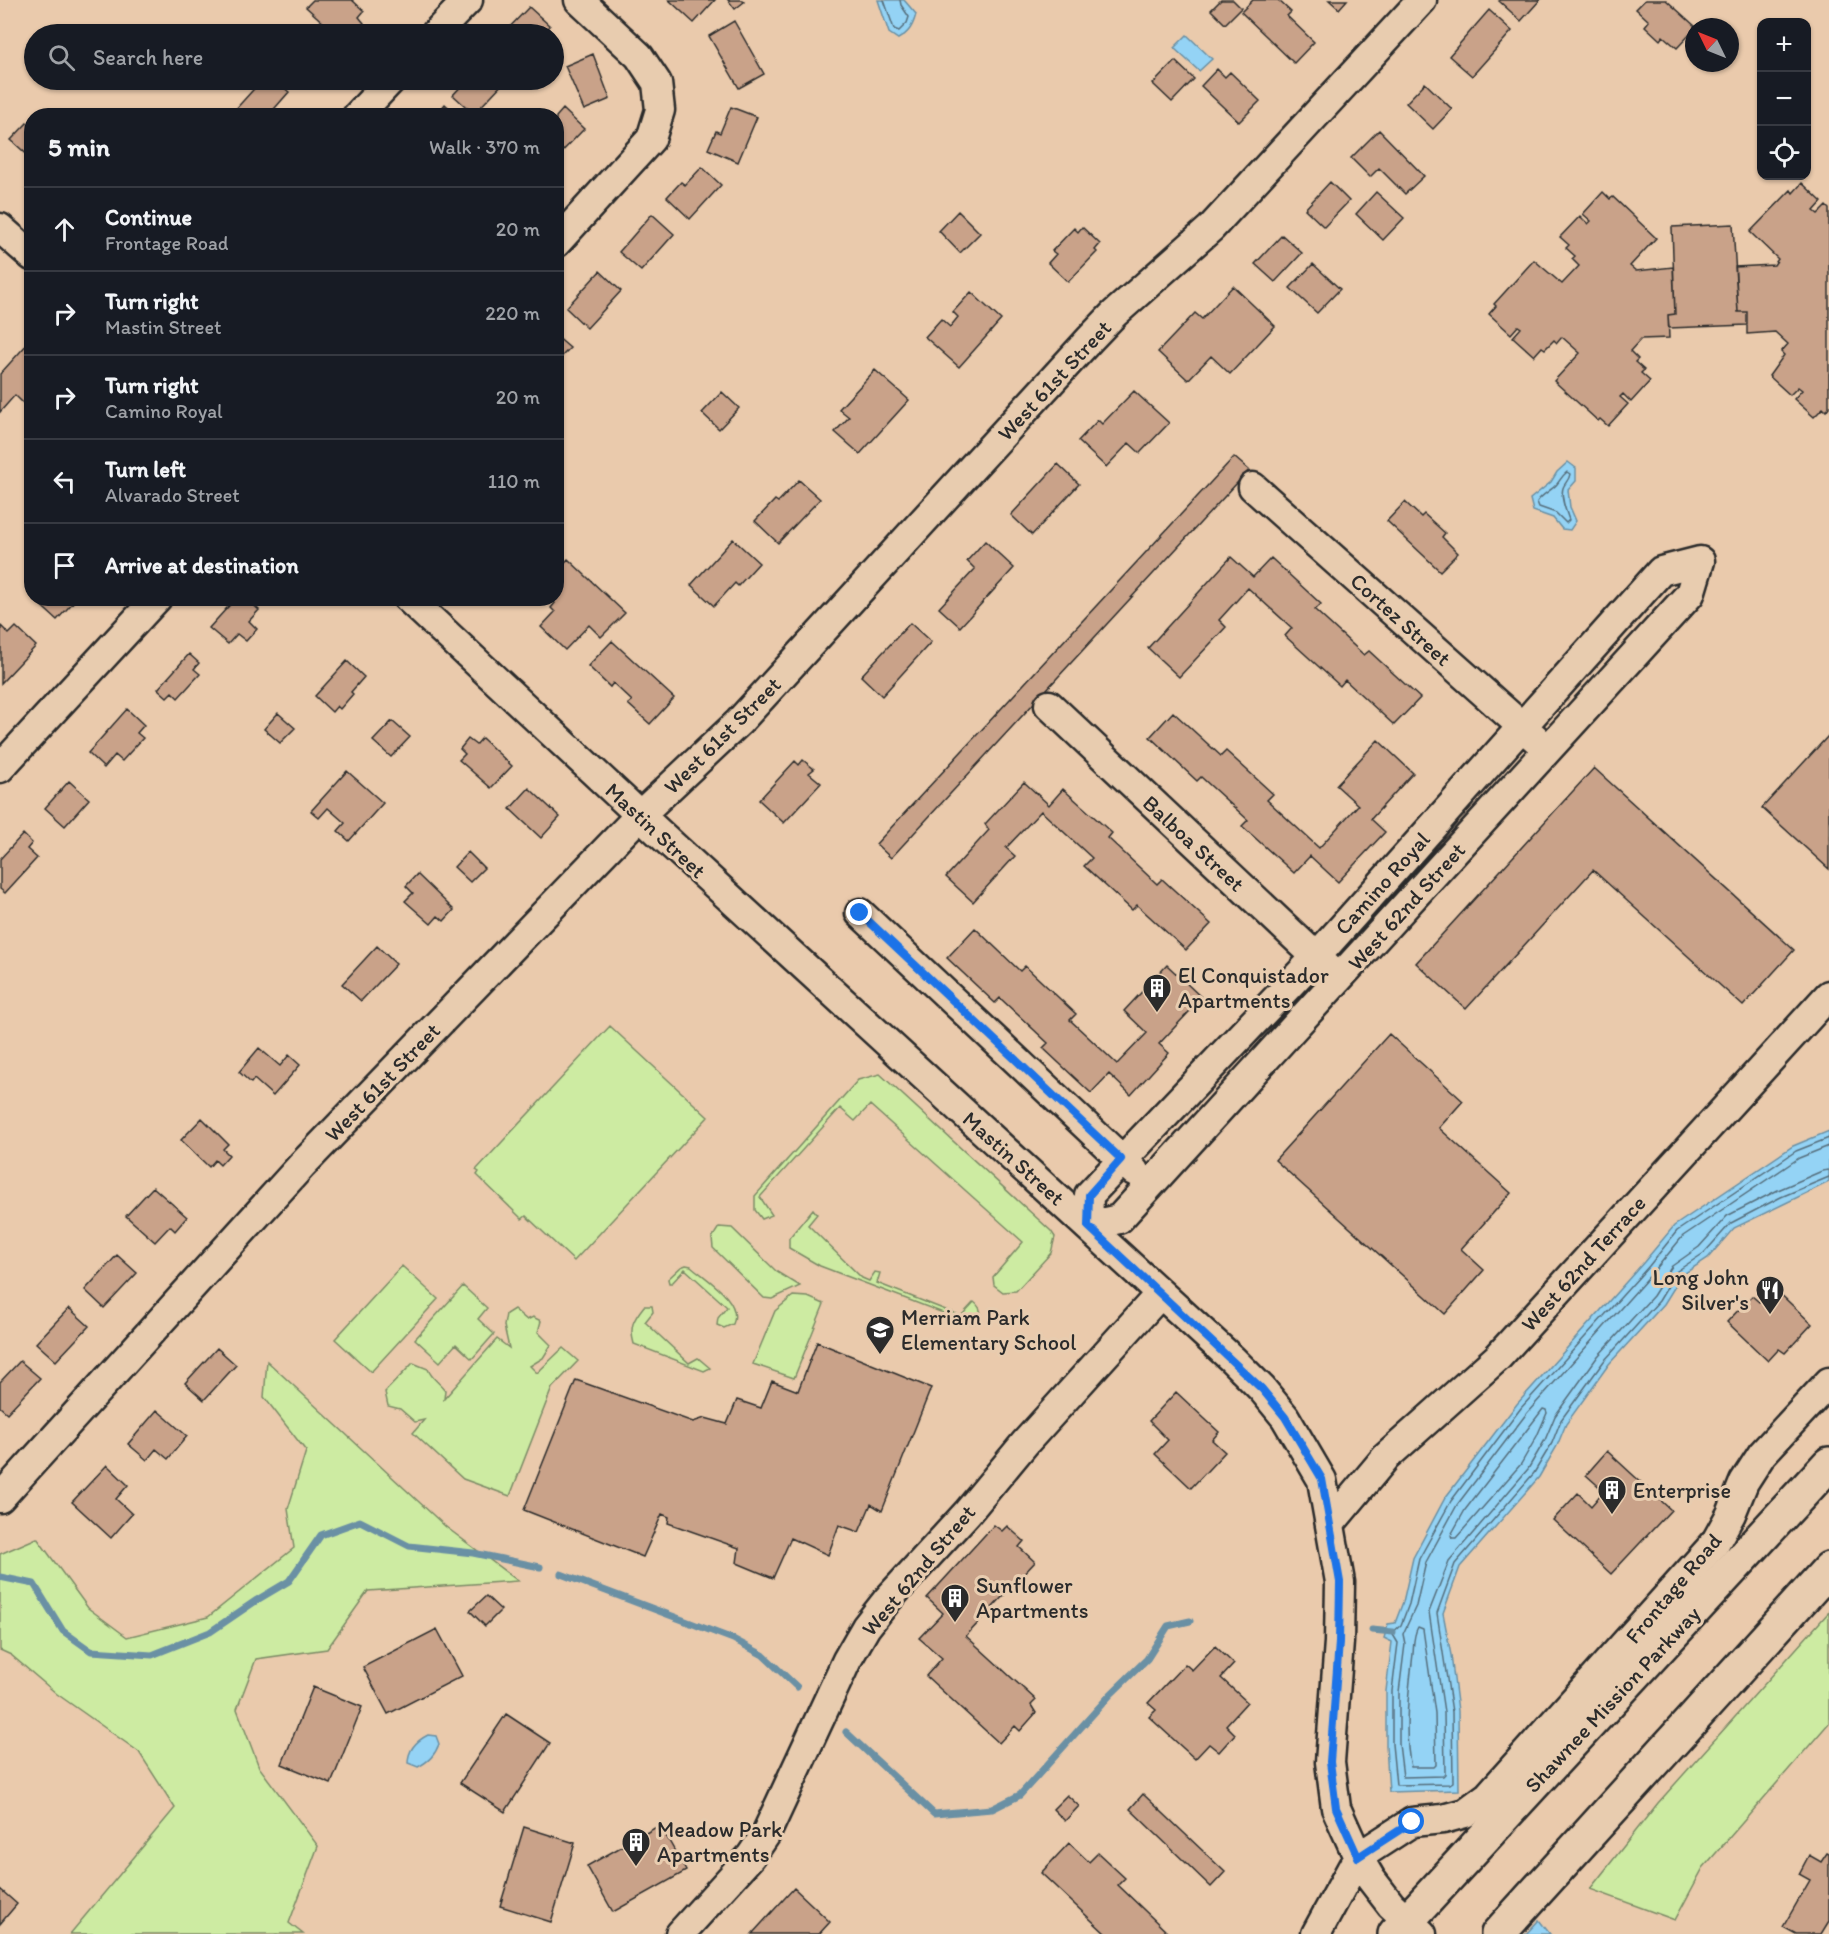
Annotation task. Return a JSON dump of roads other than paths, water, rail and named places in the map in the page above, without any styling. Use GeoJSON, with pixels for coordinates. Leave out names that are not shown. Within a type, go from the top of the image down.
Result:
{"type":"FeatureCollection","features":[{"type":"Feature","properties":{"kind":"highway","name":"Shawnee Mission Parkway"},"geometry":{"type":"LineString","coordinates":[[1408,1930],[1829,1464]]}},
{"type":"Feature","properties":{"kind":"highway"},"geometry":{"type":"LineString","coordinates":[[1498,1934],[1829,1569]]}},
{"type":"Feature","properties":{"kind":"street"},"geometry":{"type":"LineString","coordinates":[[445,24],[468,0]]}},
{"type":"Feature","properties":{"kind":"street"},"geometry":{"type":"LineString","coordinates":[[564,234],[651,138],[660,110],[657,82],[639,56],[579,0]]}},
{"type":"Feature","properties":{"kind":"street","name":"West 61st Street"},"geometry":{"type":"LineString","coordinates":[[0,1498],[302,1165],[640,815],[739,722],[1090,339],[1114,314],[1211,228],[1422,0]]}},
{"type":"Feature","properties":{"kind":"street"},"geometry":{"type":"LineString","coordinates":[[365,108],[382,90]]}},
{"type":"Feature","properties":{"kind":"street","name":"Cortez Street"},"geometry":{"type":"LineString","coordinates":[[1253,487],[1548,751]]}},
{"type":"Feature","properties":{"kind":"street","name":"Camino Royal"},"geometry":{"type":"LineString","coordinates":[[1088,1226],[1089,1195],[1316,957],[1661,571],[1700,561]]}},
{"type":"Feature","properties":{"kind":"street","name":"West 62nd Street"},"geometry":{"type":"LineString","coordinates":[[1088,1226],[1119,1219],[1340,979],[1690,594],[1700,561]]}},
{"type":"Feature","properties":{"kind":"street"},"geometry":{"type":"LineString","coordinates":[[0,768],[150,606]]}},
{"type":"Feature","properties":{"kind":"street","name":"Mastin Street"},"geometry":{"type":"LineString","coordinates":[[417,606],[640,815],[1232,1359],[1262,1389],[1285,1417],[1322,1479],[1340,1582],[1339,1642],[1330,1762],[1336,1808],[1358,1857],[1408,1930]]}},
{"type":"Feature","properties":{"kind":"street","name":"Balboa Street"},"geometry":{"type":"LineString","coordinates":[[1049,705],[1340,979]]}},
{"type":"Feature","properties":{"kind":"street"},"geometry":{"type":"LineString","coordinates":[[860,913],[1149,1185]]}},
{"type":"Feature","properties":{"kind":"street","name":"West 62nd Terrace"},"geometry":{"type":"LineString","coordinates":[[1330,1524],[1386,1457],[1497,1357],[1829,995]]}},
{"type":"Feature","properties":{"kind":"street","name":"West 62nd Street"},"geometry":{"type":"LineString","coordinates":[[680,1934],[751,1856],[766,1834],[847,1660],[866,1627],[888,1599],[967,1513],[1025,1443],[1160,1294]]}},
{"type":"Feature","properties":{"kind":"street","name":"Frontage Road"},"geometry":{"type":"LineString","coordinates":[[1316,1934],[1358,1857],[1412,1822],[1443,1819],[1465,1813],[1488,1796],[1715,1543],[1731,1514],[1744,1482],[1762,1454],[1829,1382]]}},
{"type":"Feature","properties":{"kind":"water"},"geometry":{"type":"Polygon","coordinates":[[[878,0],[904,0],[916,14],[910,29],[898,39],[889,33],[878,0]]]}},
{"type":"Feature","properties":{"kind":"water"},"geometry":{"type":"Polygon","coordinates":[[[1187,35],[1212,59],[1199,71],[1174,48],[1187,35]]]}},
{"type":"Feature","properties":{"kind":"water"},"geometry":{"type":"Polygon","coordinates":[[[1568,462],[1576,468],[1576,481],[1568,490],[1570,507],[1576,521],[1570,530],[1562,529],[1553,518],[1533,511],[1530,499],[1551,482],[1557,472],[1568,462]]]}},
{"type":"Feature","properties":{"kind":"water"},"geometry":{"type":"Polygon","coordinates":[[[1829,1131],[1829,1182],[1734,1228],[1708,1258],[1682,1275],[1664,1304],[1609,1364],[1566,1424],[1557,1446],[1539,1477],[1460,1567],[1443,1613],[1458,1711],[1459,1790],[1389,1792],[1386,1691],[1392,1642],[1384,1638],[1388,1624],[1395,1623],[1403,1602],[1413,1558],[1445,1498],[1517,1404],[1674,1226],[1793,1146],[1829,1131]]]}},
{"type":"Feature","properties":{"kind":"water"},"geometry":{"type":"Polygon","coordinates":[[[428,1735],[436,1736],[439,1744],[433,1755],[418,1767],[408,1763],[409,1754],[414,1746],[428,1735]]]}},
{"type":"Feature","properties":{"kind":"water"},"geometry":{"type":"Polygon","coordinates":[[[1539,1920],[1550,1934],[1526,1934],[1539,1920]]]}},
{"type":"Feature","properties":{"kind":"waterway"},"geometry":{"type":"LineString","coordinates":[[0,1577],[34,1584],[63,1631],[91,1651],[152,1655],[210,1632],[289,1581],[321,1535],[360,1521],[409,1546],[473,1553],[540,1567]]}},
{"type":"Feature","properties":{"kind":"waterway"},"geometry":{"type":"LineString","coordinates":[[561,1574],[733,1639],[763,1655],[797,1687]]}},
{"type":"Feature","properties":{"kind":"waterway"},"geometry":{"type":"LineString","coordinates":[[846,1732],[934,1814],[992,1809],[1020,1795],[1111,1694],[1147,1659],[1168,1626],[1190,1621]]}},
{"type":"Feature","properties":{"kind":"waterway"},"geometry":{"type":"LineString","coordinates":[[1372,1630],[1393,1632]]}},
{"type":"Feature","properties":{"kind":"place","name":"El Conquistador Apartments"},"geometry":{"type":"Point","coordinates":[1157,1014]}},
{"type":"Feature","properties":{"kind":"place","name":"Long John Silver's"},"geometry":{"type":"Point","coordinates":[1770,1316]}},
{"type":"Feature","properties":{"kind":"place","name":"Merriam Park Elementary School"},"geometry":{"type":"Point","coordinates":[880,1356]}},
{"type":"Feature","properties":{"kind":"place","name":"Enterprise"},"geometry":{"type":"Point","coordinates":[1612,1516]}},
{"type":"Feature","properties":{"kind":"place","name":"Sunflower Apartments"},"geometry":{"type":"Point","coordinates":[955,1624]}},
{"type":"Feature","properties":{"kind":"place","name":"Meadow Park Apartments"},"geometry":{"type":"Point","coordinates":[636,1868]}}]}
